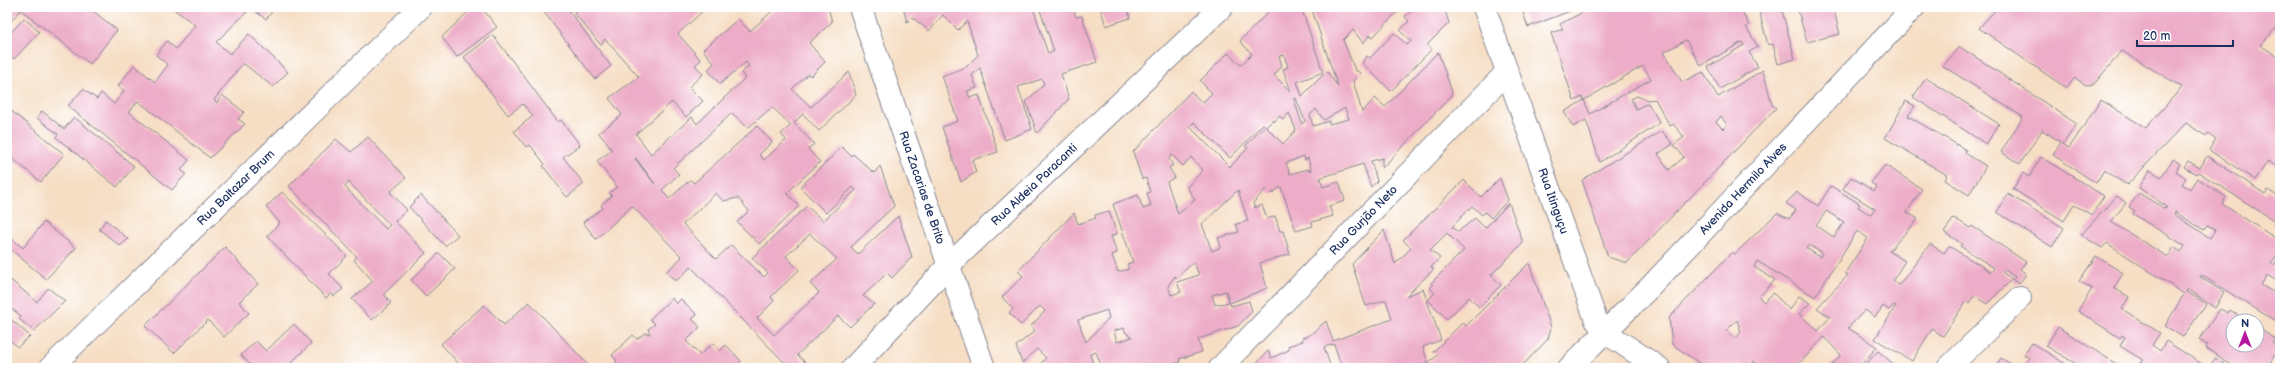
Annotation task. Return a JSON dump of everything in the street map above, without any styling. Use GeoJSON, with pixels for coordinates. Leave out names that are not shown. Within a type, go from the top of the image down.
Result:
{"type":"FeatureCollection","features":[{"type":"Feature","properties":{"kind":"street","name":"Rua Baltazar Brum"},"geometry":{"type":"LineString","coordinates":[[50,368],[421,7]]}},
{"type":"Feature","properties":{"kind":"street","name":"Rua Zacarias de Brito"},"geometry":{"type":"LineString","coordinates":[[860,7],[984,368]]}},
{"type":"Feature","properties":{"kind":"street","name":"Rua Aldeia Paracanti"},"geometry":{"type":"LineString","coordinates":[[853,368],[949,265],[1222,7]]}},
{"type":"Feature","properties":{"kind":"street","name":"Rua Itinguçu"},"geometry":{"type":"LineString","coordinates":[[1484,7],[1506,73],[1596,320],[1604,332],[1659,368]]}},
{"type":"Feature","properties":{"kind":"street","name":"Avenida Hermilo Alves"},"geometry":{"type":"LineString","coordinates":[[1569,368],[1914,7]]}},
{"type":"Feature","properties":{"kind":"street","name":"Rua Gurjão Neto"},"geometry":{"type":"LineString","coordinates":[[1220,368],[1506,73]]}},
{"type":"Feature","properties":{"kind":"street"},"geometry":{"type":"LineString","coordinates":[[1948,368],[2020,298]]}},
{"type":"Feature","properties":{"kind":"building"},"geometry":{"type":"Polygon","coordinates":[[[7,7],[18,7],[21,10],[7,25],[7,7]]]}},
{"type":"Feature","properties":{"kind":"building"},"geometry":{"type":"Polygon","coordinates":[[[24,7],[88,7],[117,30],[90,64],[21,10],[24,7]]]}},
{"type":"Feature","properties":{"kind":"building"},"geometry":{"type":"Polygon","coordinates":[[[171,7],[276,7],[266,19],[251,8],[216,42],[230,54],[249,34],[288,72],[273,87],[243,63],[214,100],[217,103],[222,95],[244,112],[238,119],[245,124],[210,158],[138,101],[129,112],[189,160],[181,170],[186,174],[172,190],[68,106],[83,89],[97,99],[101,93],[114,104],[124,91],[118,86],[134,65],[155,82],[168,65],[156,55],[167,41],[176,49],[195,25],[171,7]]]}},
{"type":"Feature","properties":{"kind":"building"},"geometry":{"type":"Polygon","coordinates":[[[473,7],[481,7],[497,27],[457,57],[442,37],[473,7]]]}},
{"type":"Feature","properties":{"kind":"building"},"geometry":{"type":"Polygon","coordinates":[[[540,7],[566,7],[611,66],[595,79],[540,7]]]}},
{"type":"Feature","properties":{"kind":"building"},"geometry":{"type":"Polygon","coordinates":[[[577,7],[609,7],[611,9],[612,7],[707,7],[678,34],[701,60],[695,65],[703,74],[689,87],[703,101],[686,117],[672,102],[636,134],[651,154],[692,117],[697,124],[745,78],[741,73],[749,66],[746,62],[720,84],[708,70],[714,63],[703,50],[738,19],[750,31],[777,7],[828,7],[832,22],[809,43],[825,62],[811,76],[808,74],[792,89],[811,107],[849,72],[856,95],[819,131],[803,114],[794,123],[814,144],[808,149],[820,162],[787,193],[799,206],[759,244],[737,222],[749,211],[738,198],[723,201],[716,193],[683,224],[716,259],[731,245],[764,277],[768,273],[752,258],[807,206],[823,221],[856,190],[853,187],[826,213],[800,187],[842,147],[851,156],[853,154],[874,173],[880,166],[894,206],[851,247],[858,254],[898,216],[912,257],[892,278],[887,273],[863,296],[874,304],[850,327],[838,316],[797,355],[811,367],[810,368],[790,368],[691,267],[676,281],[666,272],[682,257],[632,206],[596,239],[583,222],[603,208],[601,205],[612,196],[609,193],[617,187],[597,161],[612,150],[599,133],[622,115],[609,98],[639,77],[605,39],[601,45],[574,13],[577,7]],[[772,107],[748,128],[732,113],[673,168],[679,174],[662,190],[669,199],[690,180],[694,183],[757,126],[772,142],[759,155],[764,160],[786,140],[781,134],[791,125],[772,107]],[[636,158],[635,159],[655,184],[636,158]],[[810,234],[786,256],[799,270],[771,297],[774,301],[757,318],[774,335],[818,294],[819,292],[810,284],[837,259],[810,234]]]}},
{"type":"Feature","properties":{"kind":"building"},"geometry":{"type":"Polygon","coordinates":[[[730,7],[738,7],[734,11],[730,7]]]}},
{"type":"Feature","properties":{"kind":"building"},"geometry":{"type":"Polygon","coordinates":[[[903,7],[1033,7],[1048,54],[1054,51],[1039,7],[1073,7],[1076,17],[1082,16],[1097,62],[1061,74],[1069,99],[1037,133],[1026,102],[1044,84],[1042,79],[1018,87],[1032,129],[1005,140],[980,68],[972,75],[977,88],[967,91],[970,98],[979,95],[998,152],[972,160],[976,172],[961,182],[942,127],[958,121],[942,76],[966,67],[978,55],[967,21],[958,30],[943,15],[929,31],[912,17],[907,22],[903,7]]]}},
{"type":"Feature","properties":{"kind":"building"},"geometry":{"type":"Polygon","coordinates":[[[1100,7],[1127,7],[1130,18],[1106,26],[1100,7]]]}},
{"type":"Feature","properties":{"kind":"building"},"geometry":{"type":"Polygon","coordinates":[[[1273,7],[1301,7],[1323,72],[1297,82],[1302,96],[1327,71],[1338,87],[1311,7],[1402,7],[1373,37],[1370,35],[1363,43],[1353,30],[1343,40],[1355,70],[1361,73],[1353,81],[1362,112],[1375,98],[1385,107],[1438,52],[1452,92],[1451,96],[1382,168],[1382,158],[1371,161],[1377,181],[1371,187],[1363,164],[1320,178],[1323,187],[1339,182],[1345,201],[1329,206],[1333,216],[1312,222],[1313,226],[1296,231],[1281,187],[1271,194],[1266,189],[1253,203],[1255,208],[1262,205],[1267,219],[1275,216],[1280,231],[1283,231],[1290,254],[1260,263],[1267,288],[1230,303],[1231,306],[1249,301],[1252,311],[1238,326],[1198,339],[1202,352],[1179,359],[1180,362],[1164,368],[1102,368],[1096,352],[1090,354],[1094,368],[1036,368],[1046,358],[1037,349],[1022,363],[1016,346],[1035,331],[1031,326],[1045,311],[1040,306],[1021,325],[1009,313],[1013,309],[1002,297],[1023,276],[1018,271],[1074,213],[1078,224],[1096,218],[1095,215],[1109,211],[1117,234],[1111,236],[1117,253],[1112,255],[1118,272],[1129,269],[1127,264],[1133,262],[1113,204],[1138,195],[1143,209],[1151,206],[1147,193],[1150,192],[1146,178],[1142,179],[1133,152],[1191,91],[1202,103],[1212,93],[1200,81],[1228,53],[1241,65],[1252,54],[1240,41],[1273,7]],[[1284,55],[1279,56],[1282,66],[1274,75],[1291,92],[1283,69],[1288,67],[1284,55]],[[1296,98],[1294,99],[1302,124],[1305,121],[1296,98]],[[1345,108],[1324,120],[1316,109],[1310,115],[1313,126],[1329,121],[1329,124],[1349,119],[1345,108]],[[1289,113],[1283,120],[1280,116],[1266,127],[1283,144],[1296,130],[1289,113]],[[1194,122],[1190,127],[1230,167],[1248,148],[1245,146],[1265,126],[1263,124],[1230,158],[1194,122]],[[1172,155],[1169,159],[1173,165],[1169,168],[1175,177],[1167,182],[1178,214],[1195,200],[1187,187],[1203,170],[1191,157],[1183,166],[1172,155]],[[1304,156],[1286,163],[1290,174],[1308,169],[1308,171],[1311,170],[1308,158],[1305,160],[1304,156]],[[1238,190],[1202,224],[1212,251],[1221,247],[1218,238],[1239,232],[1236,224],[1248,221],[1238,190]],[[1194,262],[1176,278],[1175,276],[1168,286],[1171,295],[1181,292],[1177,282],[1199,275],[1194,262]],[[1226,291],[1212,295],[1215,305],[1229,302],[1226,291]],[[1107,310],[1078,320],[1086,342],[1109,318],[1107,310]],[[1124,328],[1114,331],[1117,342],[1132,337],[1126,333],[1124,328]]]}},
{"type":"Feature","properties":{"kind":"building"},"geometry":{"type":"Polygon","coordinates":[[[1415,7],[1444,7],[1449,23],[1427,45],[1432,49],[1391,91],[1362,63],[1367,56],[1370,58],[1394,33],[1407,45],[1411,41],[1400,31],[1409,21],[1405,17],[1415,7]]]}},
{"type":"Feature","properties":{"kind":"building"},"geometry":{"type":"Polygon","coordinates":[[[1521,7],[1581,7],[1528,27],[1521,7]]]}},
{"type":"Feature","properties":{"kind":"building"},"geometry":{"type":"Polygon","coordinates":[[[1593,7],[1742,7],[1740,8],[1749,25],[1746,27],[1758,47],[1749,52],[1758,67],[1720,89],[1708,67],[1744,45],[1742,42],[1701,66],[1686,40],[1664,52],[1682,82],[1703,72],[1718,97],[1763,70],[1772,105],[1776,108],[1627,263],[1608,257],[1582,180],[1662,131],[1673,144],[1658,154],[1669,170],[1684,157],[1674,145],[1684,137],[1673,124],[1670,126],[1655,99],[1648,100],[1637,96],[1631,99],[1636,109],[1648,103],[1660,123],[1600,162],[1586,120],[1573,127],[1564,112],[1584,100],[1582,97],[1574,101],[1551,33],[1563,29],[1560,24],[1593,7]],[[1643,66],[1584,100],[1590,114],[1651,79],[1643,66]],[[1721,116],[1716,122],[1723,129],[1727,125],[1721,116]]]}},
{"type":"Feature","properties":{"kind":"building"},"geometry":{"type":"Polygon","coordinates":[[[1758,7],[1781,7],[1795,59],[1778,64],[1773,44],[1768,45],[1758,7]]]}},
{"type":"Feature","properties":{"kind":"building"},"geometry":{"type":"Polygon","coordinates":[[[1797,7],[1833,7],[1840,34],[1807,42],[1797,7]]]}},
{"type":"Feature","properties":{"kind":"building"},"geometry":{"type":"Polygon","coordinates":[[[1998,7],[2072,7],[2082,14],[2088,7],[2280,7],[2280,24],[2260,45],[2280,58],[2280,169],[2268,161],[2255,180],[2209,150],[2216,139],[2208,133],[2206,136],[2186,123],[2127,185],[2104,170],[2096,183],[2053,155],[2061,142],[2042,130],[2020,164],[2001,152],[2023,117],[1943,66],[1960,47],[2077,124],[2063,144],[2069,148],[2101,100],[2146,128],[2182,87],[2122,51],[2094,84],[2086,85],[2075,78],[2066,88],[1979,28],[1998,7]]]}},
{"type":"Feature","properties":{"kind":"building"},"geometry":{"type":"Polygon","coordinates":[[[24,18],[39,32],[14,59],[7,53],[7,37],[24,18]]]}},
{"type":"Feature","properties":{"kind":"building"},"geometry":{"type":"Polygon","coordinates":[[[493,35],[558,122],[561,120],[580,145],[563,157],[584,184],[567,197],[543,166],[545,164],[530,145],[526,147],[514,131],[533,116],[523,104],[508,115],[464,57],[493,35]]]}},
{"type":"Feature","properties":{"kind":"building"},"geometry":{"type":"Polygon","coordinates":[[[1926,78],[1999,124],[1986,144],[1913,97],[1926,78]]]}},
{"type":"Feature","properties":{"kind":"building"},"geometry":{"type":"Polygon","coordinates":[[[1906,101],[1915,106],[1908,116],[1966,150],[1965,153],[1986,166],[1969,195],[1945,180],[1947,175],[1885,138],[1906,101]]]}},
{"type":"Feature","properties":{"kind":"building"},"geometry":{"type":"Polygon","coordinates":[[[9,109],[64,154],[41,182],[7,154],[9,109]]]}},
{"type":"Feature","properties":{"kind":"building"},"geometry":{"type":"Polygon","coordinates":[[[42,111],[64,129],[74,117],[134,166],[117,187],[56,137],[58,134],[37,118],[42,111]]]}},
{"type":"Feature","properties":{"kind":"building"},"geometry":{"type":"Polygon","coordinates":[[[368,137],[406,178],[390,192],[407,210],[395,221],[426,253],[384,294],[391,303],[372,320],[352,299],[373,281],[354,260],[357,257],[289,186],[336,139],[351,152],[368,137]],[[349,182],[345,187],[386,229],[390,225],[349,182]]]}},
{"type":"Feature","properties":{"kind":"building"},"geometry":{"type":"Polygon","coordinates":[[[2207,156],[2265,194],[2268,190],[2280,198],[2280,229],[2273,224],[2275,221],[2198,172],[2196,174],[2184,167],[2188,161],[2200,168],[2207,156]]]}},
{"type":"Feature","properties":{"kind":"building"},"geometry":{"type":"Polygon","coordinates":[[[2041,157],[2104,196],[2092,215],[2074,205],[2064,221],[2013,189],[2023,173],[2029,177],[2041,157]]]}},
{"type":"Feature","properties":{"kind":"building"},"geometry":{"type":"Polygon","coordinates":[[[2173,159],[2180,164],[2176,171],[2186,178],[2182,184],[2190,189],[2197,178],[2226,197],[2222,204],[2280,241],[2280,250],[2271,264],[2274,265],[2280,255],[2280,283],[2267,275],[2261,285],[2280,296],[2280,324],[2265,315],[2265,313],[2262,313],[2201,275],[2200,277],[2224,292],[2215,308],[2188,289],[2186,291],[2206,304],[2183,337],[2165,326],[2184,294],[2107,243],[2102,248],[2081,235],[2117,196],[2126,203],[2111,222],[2168,257],[2174,247],[2181,252],[2185,246],[2133,214],[2135,211],[2129,207],[2139,193],[2165,209],[2167,207],[2139,188],[2150,170],[2161,177],[2173,159]],[[2175,212],[2174,214],[2210,238],[2215,230],[2207,226],[2204,230],[2175,212]]]}},
{"type":"Feature","properties":{"kind":"building"},"geometry":{"type":"Polygon","coordinates":[[[1885,165],[1922,189],[1907,212],[1918,219],[1889,251],[1905,261],[1893,280],[1899,285],[1930,244],[1944,253],[1949,246],[1991,272],[1994,268],[1960,246],[1962,244],[1944,232],[1954,218],[1970,228],[1972,226],[2026,262],[2020,269],[2026,274],[2019,284],[2013,280],[2015,277],[2004,269],[2002,272],[2012,279],[1987,304],[1974,296],[1969,303],[1966,301],[1943,336],[1932,329],[1912,361],[1875,339],[1896,306],[1894,305],[1889,310],[1883,306],[1875,317],[1865,310],[1848,328],[1877,347],[1858,368],[1829,368],[1841,355],[1824,337],[1795,368],[1761,368],[1754,361],[1748,368],[1706,368],[1672,344],[1669,318],[1732,252],[1735,254],[1777,213],[1789,219],[1796,210],[1786,203],[1797,192],[1818,206],[1831,186],[1860,204],[1858,207],[1871,215],[1875,209],[1843,189],[1851,177],[1874,191],[1877,187],[1871,183],[1885,165]],[[1826,211],[1816,226],[1834,237],[1844,222],[1826,211]],[[1857,231],[1815,297],[1757,261],[1754,267],[1775,280],[1759,297],[1764,302],[1773,293],[1790,310],[1799,296],[1810,303],[1799,314],[1818,331],[1830,317],[1817,308],[1848,275],[1845,273],[1868,238],[1857,231]],[[1809,245],[1806,248],[1820,257],[1822,253],[1809,245]],[[1737,320],[1726,331],[1735,339],[1741,332],[1737,320]]]}},
{"type":"Feature","properties":{"kind":"building"},"geometry":{"type":"Polygon","coordinates":[[[1500,178],[1508,200],[1491,218],[1485,212],[1482,215],[1472,206],[1452,227],[1458,232],[1475,218],[1485,228],[1509,203],[1523,243],[1491,275],[1501,285],[1479,307],[1469,297],[1447,319],[1428,300],[1435,293],[1430,288],[1433,285],[1431,283],[1464,250],[1447,233],[1430,250],[1440,258],[1431,267],[1434,269],[1406,296],[1423,289],[1441,340],[1423,347],[1428,363],[1413,368],[1342,368],[1334,344],[1324,347],[1331,368],[1252,368],[1268,351],[1271,358],[1289,350],[1288,346],[1303,341],[1302,338],[1310,335],[1326,321],[1333,341],[1392,319],[1386,300],[1366,306],[1352,264],[1384,230],[1395,264],[1411,248],[1403,240],[1464,180],[1481,197],[1500,178]]]}},
{"type":"Feature","properties":{"kind":"building"},"geometry":{"type":"Polygon","coordinates":[[[282,192],[347,256],[329,274],[343,289],[334,296],[331,293],[326,298],[267,236],[280,223],[266,207],[282,192]]]}},
{"type":"Feature","properties":{"kind":"building"},"geometry":{"type":"Polygon","coordinates":[[[2008,194],[2064,228],[2052,247],[1997,212],[2008,194]]]}},
{"type":"Feature","properties":{"kind":"building"},"geometry":{"type":"Polygon","coordinates":[[[421,195],[458,235],[445,246],[409,207],[421,195]]]}},
{"type":"Feature","properties":{"kind":"building"},"geometry":{"type":"Polygon","coordinates":[[[106,220],[128,239],[120,246],[99,229],[106,220]]]}},
{"type":"Feature","properties":{"kind":"building"},"geometry":{"type":"Polygon","coordinates":[[[44,222],[76,248],[46,279],[9,248],[7,250],[7,235],[23,248],[44,222]]]}},
{"type":"Feature","properties":{"kind":"building"},"geometry":{"type":"Polygon","coordinates":[[[225,247],[258,284],[239,302],[249,313],[224,337],[208,320],[174,353],[145,326],[225,247]]]}},
{"type":"Feature","properties":{"kind":"building"},"geometry":{"type":"Polygon","coordinates":[[[439,253],[455,269],[426,296],[411,280],[439,253]]]}},
{"type":"Feature","properties":{"kind":"building"},"geometry":{"type":"Polygon","coordinates":[[[2096,256],[2123,273],[2114,288],[2129,297],[2122,309],[2160,333],[2152,345],[2160,351],[2166,341],[2208,368],[2134,368],[2143,360],[2120,346],[2125,337],[2122,335],[2120,338],[2078,311],[2092,289],[2079,281],[2096,256]]]}},
{"type":"Feature","properties":{"kind":"building"},"geometry":{"type":"Polygon","coordinates":[[[1529,263],[1551,327],[1548,339],[1520,368],[1430,368],[1428,363],[1437,356],[1433,352],[1463,322],[1466,326],[1529,263]]]}},
{"type":"Feature","properties":{"kind":"building"},"geometry":{"type":"Polygon","coordinates":[[[7,277],[37,302],[48,288],[65,301],[34,331],[19,319],[21,316],[7,305],[7,277]]]}},
{"type":"Feature","properties":{"kind":"building"},"geometry":{"type":"Polygon","coordinates":[[[672,298],[676,304],[681,299],[697,315],[692,319],[700,327],[686,341],[700,355],[713,343],[720,351],[726,345],[741,361],[736,367],[737,368],[614,368],[612,366],[617,361],[612,355],[633,335],[637,339],[645,333],[650,334],[648,329],[655,324],[650,319],[672,298]]]}},
{"type":"Feature","properties":{"kind":"building"},"geometry":{"type":"Polygon","coordinates":[[[529,302],[591,368],[458,368],[461,366],[441,344],[484,305],[504,325],[529,302]]]}},
{"type":"Feature","properties":{"kind":"building"},"geometry":{"type":"Polygon","coordinates":[[[2220,309],[2228,313],[2225,313],[2225,353],[2265,353],[2265,332],[2275,339],[2272,343],[2279,348],[2267,368],[2236,368],[2206,348],[2207,345],[2199,340],[2220,309]]]}},
{"type":"Feature","properties":{"kind":"building"},"geometry":{"type":"Polygon","coordinates":[[[7,316],[30,336],[18,347],[7,338],[7,316]]]}},
{"type":"Feature","properties":{"kind":"building"},"geometry":{"type":"Polygon","coordinates":[[[294,324],[311,343],[286,368],[253,368],[241,355],[256,341],[266,351],[294,324]]]}},
{"type":"Feature","properties":{"kind":"building"},"geometry":{"type":"Polygon","coordinates":[[[2058,327],[2118,365],[2116,368],[2079,368],[2078,365],[2046,346],[2058,327]]]}},
{"type":"Feature","properties":{"kind":"building"},"geometry":{"type":"Polygon","coordinates":[[[2032,343],[2072,368],[2020,368],[2029,358],[2024,355],[2032,343]]]}},
{"type":"Feature","properties":{"kind":"building"},"geometry":{"type":"Polygon","coordinates":[[[1878,351],[1898,368],[1862,368],[1878,351]]]}},
{"type":"Feature","properties":{"kind":"building"},"geometry":{"type":"Polygon","coordinates":[[[2001,358],[2017,368],[1994,368],[2001,358]]]}},
{"type":"Feature","properties":{"kind":"building"},"geometry":{"type":"Polygon","coordinates":[[[2215,358],[2230,368],[2209,368],[2215,358]]]}}]}
